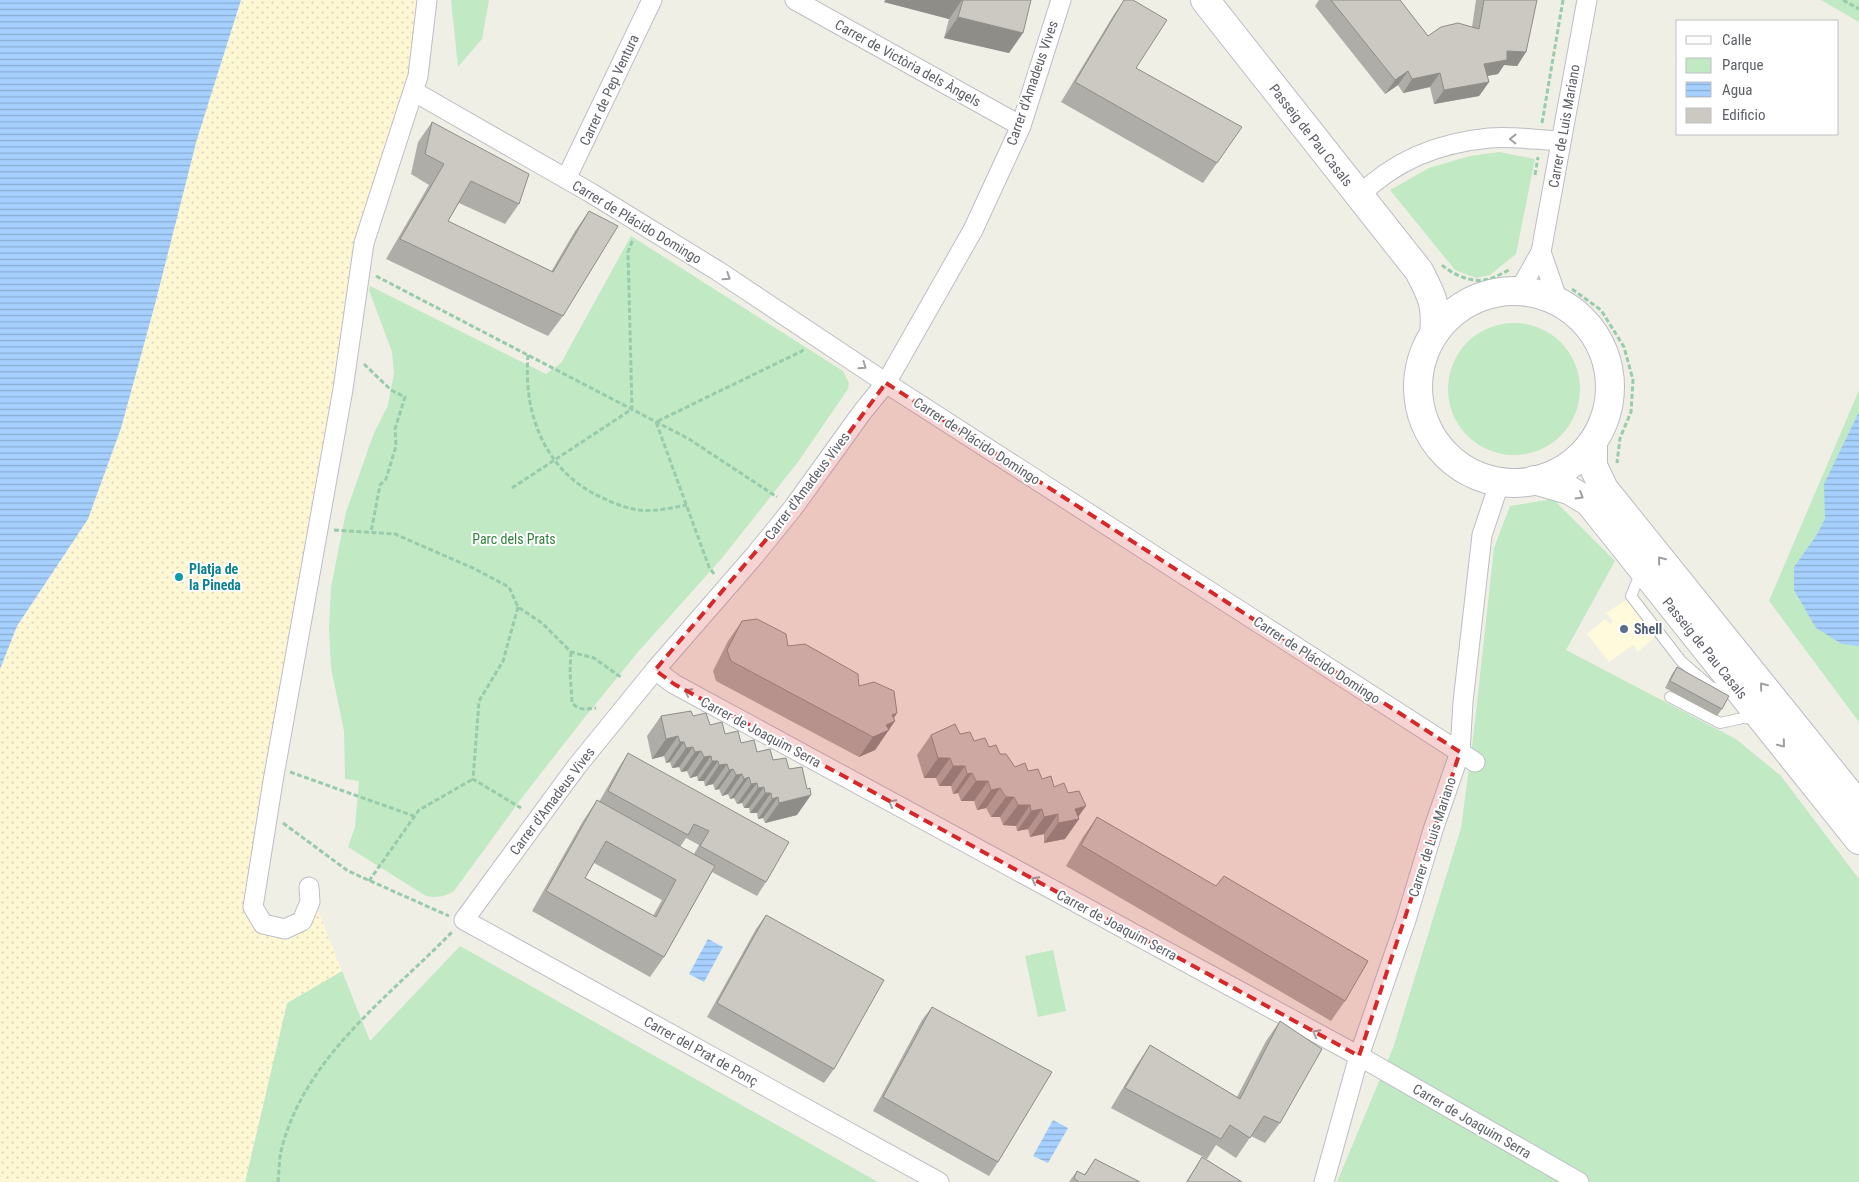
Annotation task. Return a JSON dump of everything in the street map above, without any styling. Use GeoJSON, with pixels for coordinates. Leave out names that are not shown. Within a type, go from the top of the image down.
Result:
{"type":"FeatureCollection","features":[{"type":"Feature","properties":{"kind":"street"},"geometry":{"type":"LineString","coordinates":[[309,887],[310,902],[302,921],[285,930],[263,924],[253,907],[349,350],[364,243],[418,76],[427,0]]}},
{"type":"Feature","properties":{"kind":"street","name":"Carrer de Pep Ventura"},"geometry":{"type":"LineString","coordinates":[[566,179],[652,0]]}},
{"type":"Feature","properties":{"kind":"street","name":"Carrer de Victòria dels Àngels"},"geometry":{"type":"LineString","coordinates":[[795,0],[1021,126]]}},
{"type":"Feature","properties":{"kind":"street","name":"Carrer d'Amadeus Vives"},"geometry":{"type":"LineString","coordinates":[[464,920],[577,766],[655,670],[793,508],[863,411],[886,383],[973,230],[1021,126],[1061,0]]}},
{"type":"Feature","properties":{"kind":"street","name":"Passeig de Pau Casals"},"geometry":{"type":"LineString","coordinates":[[1205,0],[1419,270],[1443,288],[1474,300]]}},
{"type":"Feature","properties":{"kind":"street","name":"Carrer de Luis Mariano"},"geometry":{"type":"LineString","coordinates":[[1519,291],[1541,252],[1587,0]]}},
{"type":"Feature","properties":{"kind":"street","name":"Carrer de Plácido Domingo"},"geometry":{"type":"LineString","coordinates":[[413,91],[475,125],[718,271],[886,383],[1468,757]]}},
{"type":"Feature","properties":{"kind":"street"},"geometry":{"type":"LineString","coordinates":[[1359,196],[1374,182],[1397,166],[1421,153],[1489,138],[1561,141]]}},
{"type":"Feature","properties":{"kind":"street","name":"Carrer de Luis Mariano"},"geometry":{"type":"LineString","coordinates":[[1541,252],[1564,294]]}},
{"type":"Feature","properties":{"kind":"street","name":"Passeig de Pau Casals"},"geometry":{"type":"LineString","coordinates":[[1419,270],[1434,305],[1436,315],[1434,334]]}},
{"type":"Feature","properties":{"kind":"street"},"geometry":{"type":"LineString","coordinates":[[1519,291],[1539,294],[1564,294],[1585,320],[1603,348],[1611,380],[1607,412],[1593,442],[1577,459],[1557,472],[1517,485],[1499,484],[1467,473],[1439,448],[1427,428],[1419,401],[1419,380],[1423,359],[1434,334],[1451,316],[1474,300],[1496,293],[1519,291]]}},
{"type":"Feature","properties":{"kind":"street","name":"Passeig de Pau Casals"},"geometry":{"type":"LineString","coordinates":[[1593,442],[1593,466],[1604,489],[1859,806]]}},
{"type":"Feature","properties":{"kind":"street","name":"Passeig de Pau Casals"},"geometry":{"type":"LineString","coordinates":[[1534,480],[1569,490],[1589,502],[1859,840]]}},
{"type":"Feature","properties":{"kind":"street","name":"Carrer de Luis Mariano"},"geometry":{"type":"LineString","coordinates":[[1324,1182],[1359,1056],[1403,928],[1433,830],[1468,757],[1463,702],[1482,536],[1499,484]]}},
{"type":"Feature","properties":{"kind":"street","name":"Carrer de Joaquim Serra"},"geometry":{"type":"LineString","coordinates":[[655,670],[674,684],[1359,1056],[1579,1182]]}},
{"type":"Feature","properties":{"kind":"street","name":"Carrer del Prat de Ponç"},"geometry":{"type":"LineString","coordinates":[[464,920],[938,1182]]}},
{"type":"Feature","properties":{"kind":"lane"},"geometry":{"type":"LineString","coordinates":[[1670,697],[1720,722],[1743,718],[1763,720]]}},
{"type":"Feature","properties":{"kind":"path"},"geometry":{"type":"LineString","coordinates":[[1843,0],[1859,8]]}},
{"type":"Feature","properties":{"kind":"path"},"geometry":{"type":"LineString","coordinates":[[632,409],[628,252],[634,234]]}},
{"type":"Feature","properties":{"kind":"path"},"geometry":{"type":"LineString","coordinates":[[360,267],[688,439],[777,497]]}},
{"type":"Feature","properties":{"kind":"path"},"geometry":{"type":"LineString","coordinates":[[1564,294],[1601,310],[1624,346],[1633,380],[1630,412],[1620,438],[1618,466]]}},
{"type":"Feature","properties":{"kind":"path"},"geometry":{"type":"LineString","coordinates":[[656,422],[802,351],[807,344]]}},
{"type":"Feature","properties":{"kind":"path"},"geometry":{"type":"LineString","coordinates":[[349,350],[391,390],[405,397],[396,429],[396,446],[386,479],[380,485],[371,532]]}},
{"type":"Feature","properties":{"kind":"path"},"geometry":{"type":"LineString","coordinates":[[528,355],[527,382],[532,414],[544,445],[574,482],[591,494],[638,510],[661,510],[687,505]]}},
{"type":"Feature","properties":{"kind":"path"},"geometry":{"type":"LineString","coordinates":[[512,488],[632,409]]}},
{"type":"Feature","properties":{"kind":"path"},"geometry":{"type":"LineString","coordinates":[[656,422],[714,574]]}},
{"type":"Feature","properties":{"kind":"path"},"geometry":{"type":"LineString","coordinates":[[318,529],[395,534],[473,568],[509,587],[518,607],[542,623],[571,652],[594,658],[622,678]]}},
{"type":"Feature","properties":{"kind":"path"},"geometry":{"type":"LineString","coordinates":[[473,779],[479,701],[503,661],[518,607]]}},
{"type":"Feature","properties":{"kind":"path"},"geometry":{"type":"LineString","coordinates":[[571,652],[572,702],[581,709],[596,708]]}},
{"type":"Feature","properties":{"kind":"path"},"geometry":{"type":"LineString","coordinates":[[276,767],[414,816]]}},
{"type":"Feature","properties":{"kind":"path"},"geometry":{"type":"LineString","coordinates":[[473,779],[521,808]]}},
{"type":"Feature","properties":{"kind":"path"},"geometry":{"type":"LineString","coordinates":[[369,880],[419,810],[473,779]]}},
{"type":"Feature","properties":{"kind":"path"},"geometry":{"type":"LineString","coordinates":[[268,812],[348,871],[445,914],[464,920],[363,1019],[322,1064],[295,1112],[281,1152],[278,1182]]}},
{"type":"Feature","properties":{"kind":"highlighted area"},"geometry":{"type":"Polygon","coordinates":[[[886,383],[1460,752],[1359,1056],[674,684],[655,670],[793,508],[886,383]]]}},
{"type":"Feature","properties":{"kind":"shaded area","name":"Shell"},"geometry":{"type":"Polygon","coordinates":[[[1629,598],[1658,634],[1638,652],[1633,645],[1609,662],[1587,634],[1605,619],[1610,624],[1613,621],[1606,613],[1629,598]]]}},
{"type":"Feature","properties":{"kind":"green space"},"geometry":{"type":"Polygon","coordinates":[[[451,0],[489,0],[482,39],[458,67],[451,0]]]}},
{"type":"Feature","properties":{"kind":"green space"},"geometry":{"type":"Polygon","coordinates":[[[1821,0],[1859,0],[1859,22],[1821,0]]]}},
{"type":"Feature","properties":{"kind":"green space"},"geometry":{"type":"Polygon","coordinates":[[[1499,152],[1535,159],[1516,254],[1490,275],[1476,278],[1455,270],[1390,190],[1429,168],[1470,156],[1499,152]]]}},
{"type":"Feature","properties":{"kind":"green space","name":"Parc dels Prats"},"geometry":{"type":"Polygon","coordinates":[[[631,236],[843,371],[849,383],[848,389],[798,462],[722,558],[638,652],[585,717],[524,795],[454,891],[447,895],[426,896],[348,847],[355,827],[359,781],[345,779],[344,731],[331,668],[329,629],[331,587],[346,512],[374,433],[388,405],[394,373],[392,352],[369,290],[370,286],[546,374],[561,363],[631,236]]]}},
{"type":"Feature","properties":{"kind":"green space"},"geometry":{"type":"Polygon","coordinates":[[[1514,323],[1527,324],[1539,328],[1561,342],[1575,364],[1579,376],[1579,402],[1575,414],[1561,436],[1539,450],[1527,454],[1514,455],[1501,454],[1489,450],[1467,436],[1453,414],[1449,402],[1448,389],[1449,376],[1453,364],[1467,342],[1489,328],[1501,324],[1514,323]]]}},
{"type":"Feature","properties":{"kind":"green space"},"geometry":{"type":"Polygon","coordinates":[[[1859,390],[1859,722],[1769,601],[1859,390]]]}},
{"type":"Feature","properties":{"kind":"green space"},"geometry":{"type":"Polygon","coordinates":[[[1553,499],[1615,561],[1566,650],[1736,739],[1781,776],[1859,879],[1859,1182],[1337,1182],[1393,1048],[1461,828],[1494,548],[1510,506],[1553,499]]]}},
{"type":"Feature","properties":{"kind":"green space"},"geometry":{"type":"Polygon","coordinates":[[[460,946],[878,1182],[245,1182],[287,1003],[342,971],[370,1041],[460,946]]]}},
{"type":"Feature","properties":{"kind":"green space"},"geometry":{"type":"Polygon","coordinates":[[[1053,950],[1066,1011],[1038,1017],[1025,956],[1053,950]]]}},
{"type":"Feature","properties":{"kind":"sand","name":"Platja de la Pineda"},"geometry":{"type":"Polygon","coordinates":[[[241,0],[427,0],[418,76],[364,243],[253,907],[263,924],[302,921],[309,887],[342,971],[287,1003],[245,1182],[0,1182],[0,669],[17,626],[88,519],[121,428],[197,139],[241,0]]]}},
{"type":"Feature","properties":{"kind":"water"},"geometry":{"type":"Polygon","coordinates":[[[0,0],[241,0],[197,139],[121,428],[88,519],[17,626],[0,669],[0,0]]]}},
{"type":"Feature","properties":{"kind":"water"},"geometry":{"type":"Polygon","coordinates":[[[1859,412],[1859,646],[1842,644],[1816,628],[1794,590],[1794,567],[1816,536],[1825,519],[1824,484],[1859,412]]]}},
{"type":"Feature","properties":{"kind":"water"},"geometry":{"type":"Polygon","coordinates":[[[708,939],[723,947],[704,982],[689,974],[708,939]]]}},
{"type":"Feature","properties":{"kind":"water"},"geometry":{"type":"Polygon","coordinates":[[[1053,1120],[1068,1128],[1048,1163],[1033,1156],[1053,1120]]]}},
{"type":"Feature","properties":{"kind":"building"},"geometry":{"type":"Polygon","coordinates":[[[963,0],[1031,0],[1023,33],[958,17],[963,0]]]}},
{"type":"Feature","properties":{"kind":"building"},"geometry":{"type":"Polygon","coordinates":[[[1124,0],[1133,0],[1167,20],[1136,68],[1242,127],[1217,163],[1075,82],[1124,0]]]}},
{"type":"Feature","properties":{"kind":"building"},"geometry":{"type":"Polygon","coordinates":[[[1331,0],[1400,0],[1428,36],[1441,27],[1458,23],[1479,29],[1484,0],[1537,0],[1526,52],[1507,51],[1507,60],[1484,64],[1489,82],[1444,90],[1440,73],[1412,79],[1408,71],[1395,80],[1331,0]]]}},
{"type":"Feature","properties":{"kind":"building"},"geometry":{"type":"Polygon","coordinates":[[[432,122],[529,174],[519,204],[471,181],[448,221],[553,272],[589,211],[618,226],[563,316],[400,239],[444,164],[425,154],[432,122]]]}},
{"type":"Feature","properties":{"kind":"building"},"geometry":{"type":"Polygon","coordinates":[[[757,619],[786,634],[788,646],[805,644],[858,674],[859,686],[874,682],[894,691],[897,713],[892,715],[895,721],[886,725],[889,730],[873,737],[731,661],[727,650],[742,621],[757,619]]]}},
{"type":"Feature","properties":{"kind":"building"},"geometry":{"type":"Polygon","coordinates":[[[1677,667],[1729,696],[1722,709],[1670,681],[1677,667]]]}},
{"type":"Feature","properties":{"kind":"building"},"geometry":{"type":"Polygon","coordinates":[[[691,711],[693,716],[706,713],[710,725],[722,722],[725,734],[738,731],[741,743],[754,740],[757,752],[770,749],[773,760],[786,758],[789,769],[802,767],[807,789],[810,788],[811,795],[779,803],[778,797],[772,799],[771,793],[765,793],[764,787],[758,788],[757,783],[751,784],[749,777],[744,779],[742,774],[736,775],[733,769],[729,770],[727,764],[719,765],[718,761],[712,761],[711,756],[704,757],[701,751],[695,752],[693,747],[686,748],[684,742],[680,742],[678,736],[666,739],[661,716],[691,711]]]}},
{"type":"Feature","properties":{"kind":"building"},"geometry":{"type":"Polygon","coordinates":[[[955,724],[960,734],[970,732],[974,741],[985,738],[989,747],[996,745],[1000,754],[1006,754],[1015,767],[1025,763],[1028,771],[1038,769],[1042,779],[1051,776],[1054,787],[1064,783],[1068,793],[1079,791],[1086,806],[1075,809],[1079,819],[1058,823],[1058,814],[1044,817],[1042,809],[1031,811],[1030,805],[1018,805],[1014,797],[1006,797],[1000,788],[991,790],[988,781],[976,781],[972,773],[967,774],[965,766],[953,766],[950,758],[938,758],[931,735],[955,724]]]}},
{"type":"Feature","properties":{"kind":"building"},"geometry":{"type":"Polygon","coordinates":[[[628,753],[789,842],[766,882],[700,846],[709,831],[694,824],[688,835],[608,791],[628,753]]]}},
{"type":"Feature","properties":{"kind":"building"},"geometry":{"type":"Polygon","coordinates":[[[597,800],[715,866],[664,957],[546,891],[597,800]],[[606,841],[585,878],[656,917],[676,880],[606,841]]]}},
{"type":"Feature","properties":{"kind":"building"},"geometry":{"type":"Polygon","coordinates":[[[1097,817],[1216,886],[1224,876],[1368,961],[1345,1001],[1081,845],[1097,817]]]}},
{"type":"Feature","properties":{"kind":"building"},"geometry":{"type":"Polygon","coordinates":[[[766,915],[884,980],[834,1069],[717,1003],[766,915]]]}},
{"type":"Feature","properties":{"kind":"building"},"geometry":{"type":"Polygon","coordinates":[[[932,1007],[1052,1072],[998,1162],[883,1097],[932,1007]]]}},
{"type":"Feature","properties":{"kind":"building"},"geometry":{"type":"Polygon","coordinates":[[[1280,1021],[1322,1049],[1280,1123],[1264,1116],[1250,1138],[1230,1125],[1221,1139],[1125,1088],[1150,1045],[1240,1099],[1280,1021]]]}},
{"type":"Feature","properties":{"kind":"building"},"geometry":{"type":"Polygon","coordinates":[[[1202,1157],[1242,1182],[1187,1182],[1202,1157]]]}},
{"type":"Feature","properties":{"kind":"building"},"geometry":{"type":"Polygon","coordinates":[[[1095,1159],[1140,1182],[1079,1182],[1074,1178],[1077,1171],[1085,1175],[1095,1159]]]}},
{"type":"Feature","properties":{"kind":"place","name":"Platja de la Pineda"},"geometry":{"type":"Point","coordinates":[179,577]}},
{"type":"Feature","properties":{"kind":"place","name":"Shell"},"geometry":{"type":"Point","coordinates":[1624,629]}}]}
